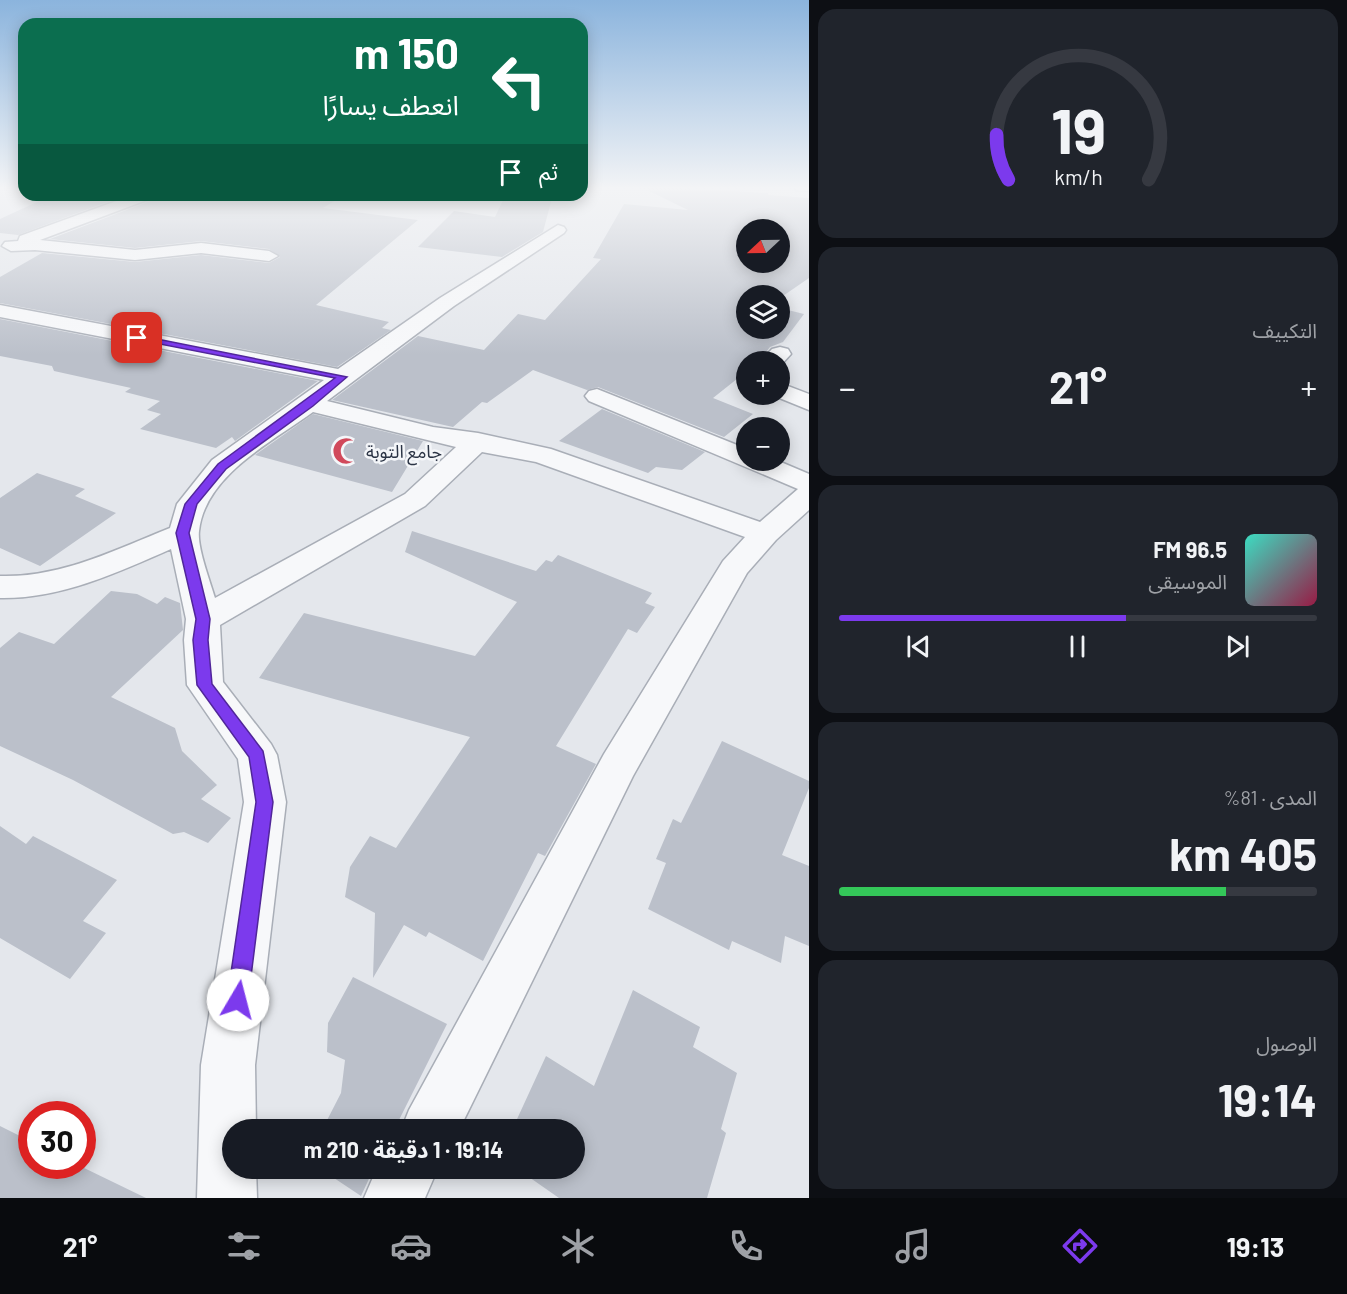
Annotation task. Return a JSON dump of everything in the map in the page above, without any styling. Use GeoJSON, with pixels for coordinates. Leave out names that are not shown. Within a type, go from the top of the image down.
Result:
{"type":"FeatureCollection","features":[{"type":"Feature","properties":{"kind":"street"},"geometry":{"type":"LineString","coordinates":[[227,1198],[228,1065],[265,802],[257,755],[205,685],[201,640],[203,619],[183,533],[191,504],[222,466],[309,404],[342,377],[447,303],[538,243]]}},
{"type":"Feature","properties":{"kind":"street"},"geometry":{"type":"LineString","coordinates":[[4,247],[53,246],[135,255],[201,248],[269,256]]}},
{"type":"Feature","properties":{"kind":"street"},"geometry":{"type":"LineString","coordinates":[[0,311],[342,377]]}},
{"type":"Feature","properties":{"kind":"street"},"geometry":{"type":"LineString","coordinates":[[790,395],[808,403]]}},
{"type":"Feature","properties":{"kind":"street"},"geometry":{"type":"LineString","coordinates":[[597,396],[736,454]]}},
{"type":"Feature","properties":{"kind":"street"},"geometry":{"type":"LineString","coordinates":[[309,404],[434,435],[478,441],[542,455],[765,534]]}},
{"type":"Feature","properties":{"kind":"street"},"geometry":{"type":"LineString","coordinates":[[203,619],[416,500],[478,441]]}},
{"type":"Feature","properties":{"kind":"street"},"geometry":{"type":"LineString","coordinates":[[778,471],[808,484]]}},
{"type":"Feature","properties":{"kind":"street"},"geometry":{"type":"LineString","coordinates":[[435,1119],[618,766],[734,568],[765,534],[808,494]]}},
{"type":"Feature","properties":{"kind":"street"},"geometry":{"type":"LineString","coordinates":[[0,587],[39,585],[66,578],[183,533]]}},
{"type":"Feature","properties":{"kind":"street"},"geometry":{"type":"LineString","coordinates":[[394,1198],[404,1179]]}},
{"type":"Feature","properties":{"kind":"building"},"geometry":{"type":"Polygon","coordinates":[[[87,243],[183,243],[135,248],[87,243]]]}},
{"type":"Feature","properties":{"kind":"building"},"geometry":{"type":"Polygon","coordinates":[[[217,243],[391,243],[316,305],[389,322],[382,328],[391,330],[337,367],[0,303],[0,277],[42,253],[135,262],[201,255],[269,263],[280,257],[269,249],[217,243]]]}},
{"type":"Feature","properties":{"kind":"building"},"geometry":{"type":"Polygon","coordinates":[[[422,243],[525,243],[502,257],[418,247],[422,243]]]}},
{"type":"Feature","properties":{"kind":"building"},"geometry":{"type":"Polygon","coordinates":[[[602,243],[736,243],[736,273],[790,273],[790,243],[809,243],[809,278],[790,291],[790,285],[736,285],[736,339],[785,339],[767,351],[736,351],[736,380],[713,398],[753,414],[749,417],[736,417],[736,427],[724,437],[598,387],[587,390],[533,370],[487,403],[482,402],[453,427],[332,400],[418,336],[484,350],[518,314],[545,320],[601,259],[593,258],[602,243]]]}},
{"type":"Feature","properties":{"kind":"building"},"geometry":{"type":"Polygon","coordinates":[[[790,310],[804,314],[790,333],[790,310]]]}},
{"type":"Feature","properties":{"kind":"building"},"geometry":{"type":"Polygon","coordinates":[[[0,319],[318,381],[235,441],[232,437],[216,448],[140,429],[161,414],[147,410],[160,401],[125,392],[131,388],[54,371],[52,366],[0,356],[0,319]]]}},
{"type":"Feature","properties":{"kind":"building"},"geometry":{"type":"Polygon","coordinates":[[[602,409],[705,452],[682,470],[656,467],[648,473],[559,441],[602,409]]]}},
{"type":"Feature","properties":{"kind":"building","name":"جامع التوبة"},"geometry":{"type":"Polygon","coordinates":[[[313,414],[423,441],[392,492],[255,455],[313,414]]]}},
{"type":"Feature","properties":{"kind":"building"},"geometry":{"type":"Polygon","coordinates":[[[37,473],[85,489],[75,496],[116,513],[40,566],[0,548],[0,498],[37,473]]]}},
{"type":"Feature","properties":{"kind":"building"},"geometry":{"type":"Polygon","coordinates":[[[412,531],[536,571],[546,560],[552,562],[558,555],[652,593],[645,603],[655,607],[637,633],[628,629],[556,746],[596,764],[545,856],[538,853],[483,961],[429,932],[426,937],[404,925],[373,978],[375,913],[345,897],[350,867],[370,836],[396,848],[470,737],[259,678],[304,613],[475,656],[517,602],[405,552],[412,531]]]}},
{"type":"Feature","properties":{"kind":"building"},"geometry":{"type":"Polygon","coordinates":[[[111,591],[137,594],[157,604],[165,597],[180,603],[183,630],[111,697],[175,728],[182,751],[217,785],[201,799],[231,818],[208,843],[184,832],[173,834],[73,780],[0,746],[0,648],[19,632],[54,644],[111,591]]]}},
{"type":"Feature","properties":{"kind":"building"},"geometry":{"type":"Polygon","coordinates":[[[722,741],[809,781],[809,788],[782,855],[809,866],[809,946],[785,936],[781,963],[732,941],[729,950],[648,909],[666,863],[656,859],[673,819],[681,823],[722,741]]]}},
{"type":"Feature","properties":{"kind":"building"},"geometry":{"type":"Polygon","coordinates":[[[0,826],[26,844],[33,836],[117,880],[83,921],[106,933],[70,979],[0,938],[0,826]]]}},
{"type":"Feature","properties":{"kind":"building"},"geometry":{"type":"Polygon","coordinates":[[[353,977],[447,1024],[400,1119],[328,1119],[341,1093],[345,1060],[327,1052],[328,1023],[353,977]]]}},
{"type":"Feature","properties":{"kind":"building"},"geometry":{"type":"Polygon","coordinates":[[[633,990],[700,1027],[693,1047],[737,1073],[721,1129],[726,1133],[707,1198],[559,1198],[532,1179],[585,1179],[585,1119],[517,1119],[546,1056],[594,1086],[633,990]]]}},
{"type":"Feature","properties":{"kind":"building"},"geometry":{"type":"Polygon","coordinates":[[[0,1126],[18,1135],[18,1179],[96,1179],[96,1174],[146,1198],[0,1198],[0,1126]]]}},
{"type":"Feature","properties":{"kind":"building"},"geometry":{"type":"Polygon","coordinates":[[[336,1179],[369,1179],[361,1196],[336,1179]]]}},
{"type":"Feature","properties":{"kind":"place","name":"جامع التوبة"},"geometry":{"type":"Point","coordinates":[346,451]}},
{"type":"Feature","properties":{"kind":"route"},"geometry":{"type":"LineString","coordinates":[[137,338],[342,377],[309,404],[222,466],[191,504],[186,515],[183,533],[203,619],[201,640],[205,685],[257,755],[265,802],[238,1000]]}}]}
